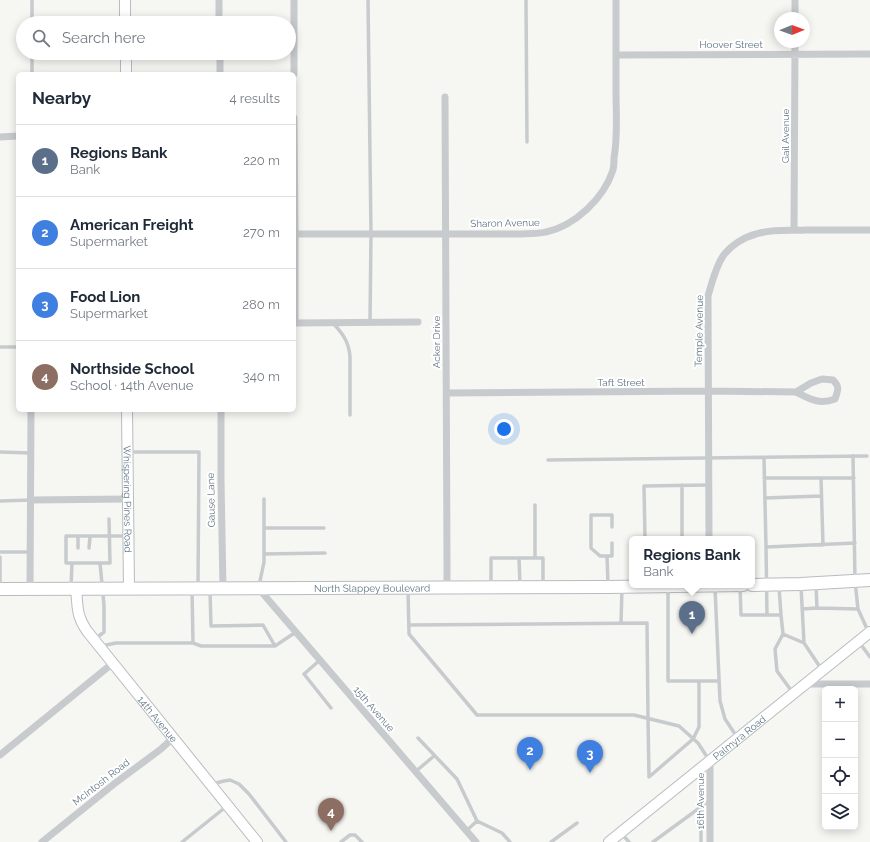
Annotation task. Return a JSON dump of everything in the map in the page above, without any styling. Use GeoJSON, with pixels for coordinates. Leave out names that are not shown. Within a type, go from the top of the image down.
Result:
{"type":"FeatureCollection","features":[{"type":"Feature","properties":{"kind":"main road"},"geometry":{"type":"LineString","coordinates":[[755,585],[865,582]]}},
{"type":"Feature","properties":{"kind":"main road","name":"North Slappey Boulevard"},"geometry":{"type":"LineString","coordinates":[[0,589],[629,587]]}},
{"type":"Feature","properties":{"kind":"street"},"geometry":{"type":"LineString","coordinates":[[125,0],[125,16]]}},
{"type":"Feature","properties":{"kind":"street"},"geometry":{"type":"LineString","coordinates":[[219,0],[220,16]]}},
{"type":"Feature","properties":{"kind":"street"},"geometry":{"type":"LineString","coordinates":[[294,0],[294,16]]}},
{"type":"Feature","properties":{"kind":"street","name":"Sharon Avenue"},"geometry":{"type":"LineString","coordinates":[[296,234],[522,234],[546,232],[571,222],[592,204],[604,188],[613,170],[617,136],[616,0]]}},
{"type":"Feature","properties":{"kind":"street"},"geometry":{"type":"LineString","coordinates":[[795,0],[795,12]]}},
{"type":"Feature","properties":{"kind":"street","name":"Gail Avenue"},"geometry":{"type":"LineString","coordinates":[[794,230],[796,48]]}},
{"type":"Feature","properties":{"kind":"street","name":"Hoover Street"},"geometry":{"type":"LineString","coordinates":[[616,54],[870,54]]}},
{"type":"Feature","properties":{"kind":"street"},"geometry":{"type":"LineString","coordinates":[[126,60],[126,72]]}},
{"type":"Feature","properties":{"kind":"street"},"geometry":{"type":"LineString","coordinates":[[220,60],[220,72]]}},
{"type":"Feature","properties":{"kind":"street"},"geometry":{"type":"LineString","coordinates":[[294,60],[294,72]]}},
{"type":"Feature","properties":{"kind":"street","name":"Acker Drive"},"geometry":{"type":"LineString","coordinates":[[445,96],[447,588]]}},
{"type":"Feature","properties":{"kind":"street"},"geometry":{"type":"LineString","coordinates":[[0,137],[16,136]]}},
{"type":"Feature","properties":{"kind":"street","name":"Temple Avenue"},"geometry":{"type":"LineString","coordinates":[[709,536],[708,296],[716,270],[723,256],[731,248],[749,236],[757,233],[794,230],[870,230]]}},
{"type":"Feature","properties":{"kind":"street"},"geometry":{"type":"LineString","coordinates":[[296,323],[418,322]]}},
{"type":"Feature","properties":{"kind":"street","name":"Taft Street"},"geometry":{"type":"LineString","coordinates":[[447,393],[796,392],[820,402],[835,399],[838,391],[837,384],[833,380],[822,379],[810,383],[796,392]]}},
{"type":"Feature","properties":{"kind":"street"},"geometry":{"type":"LineString","coordinates":[[30,589],[31,412]]}},
{"type":"Feature","properties":{"kind":"street","name":"Whispering Pines Road"},"geometry":{"type":"LineString","coordinates":[[127,412],[129,588]]}},
{"type":"Feature","properties":{"kind":"street","name":"Gause Lane"},"geometry":{"type":"LineString","coordinates":[[221,412],[223,589]]}},
{"type":"Feature","properties":{"kind":"street"},"geometry":{"type":"LineString","coordinates":[[31,500],[128,499]]}},
{"type":"Feature","properties":{"kind":"street","name":"14th Avenue"},"geometry":{"type":"LineString","coordinates":[[74,589],[81,622],[257,842]]}},
{"type":"Feature","properties":{"kind":"street","name":"15th Avenue"},"geometry":{"type":"LineString","coordinates":[[259,589],[476,842]]}},
{"type":"Feature","properties":{"kind":"street","name":"Palmyra Road"},"geometry":{"type":"LineString","coordinates":[[608,842],[870,632]]}},
{"type":"Feature","properties":{"kind":"street"},"geometry":{"type":"LineString","coordinates":[[0,755],[113,663]]}},
{"type":"Feature","properties":{"kind":"street"},"geometry":{"type":"LineString","coordinates":[[805,684],[870,684]]}},
{"type":"Feature","properties":{"kind":"street","name":"McIntosh Road"},"geometry":{"type":"LineString","coordinates":[[42,842],[173,738]]}},
{"type":"Feature","properties":{"kind":"street","name":"16th Avenue"},"geometry":{"type":"LineString","coordinates":[[710,760],[710,842]]}},
{"type":"Feature","properties":{"kind":"lane"},"geometry":{"type":"LineString","coordinates":[[32,0],[32,16]]}},
{"type":"Feature","properties":{"kind":"lane"},"geometry":{"type":"LineString","coordinates":[[368,0],[371,234],[370,322]]}},
{"type":"Feature","properties":{"kind":"lane"},"geometry":{"type":"LineString","coordinates":[[526,0],[527,142]]}},
{"type":"Feature","properties":{"kind":"lane"},"geometry":{"type":"LineString","coordinates":[[32,60],[32,72]]}},
{"type":"Feature","properties":{"kind":"lane"},"geometry":{"type":"LineString","coordinates":[[332,323],[344,336],[349,348],[350,415]]}},
{"type":"Feature","properties":{"kind":"lane"},"geometry":{"type":"LineString","coordinates":[[0,347],[16,347]]}},
{"type":"Feature","properties":{"kind":"lane"},"geometry":{"type":"LineString","coordinates":[[0,452],[31,452]]}},
{"type":"Feature","properties":{"kind":"lane"},"geometry":{"type":"LineString","coordinates":[[128,452],[199,452],[193,643]]}},
{"type":"Feature","properties":{"kind":"lane"},"geometry":{"type":"LineString","coordinates":[[853,456],[855,543],[865,582],[858,609],[870,632]]}},
{"type":"Feature","properties":{"kind":"lane"},"geometry":{"type":"LineString","coordinates":[[548,460],[867,456]]}},
{"type":"Feature","properties":{"kind":"lane"},"geometry":{"type":"LineString","coordinates":[[764,458],[767,615]]}},
{"type":"Feature","properties":{"kind":"lane"},"geometry":{"type":"LineString","coordinates":[[764,478],[854,478]]}},
{"type":"Feature","properties":{"kind":"lane"},"geometry":{"type":"LineString","coordinates":[[821,478],[823,544]]}},
{"type":"Feature","properties":{"kind":"lane"},"geometry":{"type":"LineString","coordinates":[[645,536],[644,486],[709,484]]}},
{"type":"Feature","properties":{"kind":"lane"},"geometry":{"type":"LineString","coordinates":[[682,485],[682,536]]}},
{"type":"Feature","properties":{"kind":"lane"},"geometry":{"type":"LineString","coordinates":[[765,498],[821,496]]}},
{"type":"Feature","properties":{"kind":"lane"},"geometry":{"type":"LineString","coordinates":[[259,589],[264,562],[264,499]]}},
{"type":"Feature","properties":{"kind":"lane"},"geometry":{"type":"LineString","coordinates":[[0,501],[31,500]]}},
{"type":"Feature","properties":{"kind":"lane"},"geometry":{"type":"LineString","coordinates":[[535,505],[536,558]]}},
{"type":"Feature","properties":{"kind":"lane"},"geometry":{"type":"LineString","coordinates":[[612,527],[612,515],[591,515],[591,548],[600,556],[612,556],[612,543]]}},
{"type":"Feature","properties":{"kind":"lane"},"geometry":{"type":"LineString","coordinates":[[110,519],[110,536],[110,563],[66,563],[66,536],[110,536],[128,536]]}},
{"type":"Feature","properties":{"kind":"lane"},"geometry":{"type":"LineString","coordinates":[[264,528],[324,528]]}},
{"type":"Feature","properties":{"kind":"lane"},"geometry":{"type":"LineString","coordinates":[[78,536],[78,548]]}},
{"type":"Feature","properties":{"kind":"lane"},"geometry":{"type":"LineString","coordinates":[[90,536],[90,548]]}},
{"type":"Feature","properties":{"kind":"lane"},"geometry":{"type":"LineString","coordinates":[[766,547],[855,543]]}},
{"type":"Feature","properties":{"kind":"lane"},"geometry":{"type":"LineString","coordinates":[[0,552],[31,552]]}},
{"type":"Feature","properties":{"kind":"lane"},"geometry":{"type":"LineString","coordinates":[[264,554],[325,552]]}},
{"type":"Feature","properties":{"kind":"lane"},"geometry":{"type":"LineString","coordinates":[[607,556],[608,587]]}},
{"type":"Feature","properties":{"kind":"lane"},"geometry":{"type":"LineString","coordinates":[[0,557],[0,589]]}},
{"type":"Feature","properties":{"kind":"lane"},"geometry":{"type":"LineString","coordinates":[[78,557],[78,563]]}},
{"type":"Feature","properties":{"kind":"lane"},"geometry":{"type":"LineString","coordinates":[[90,557],[90,563]]}},
{"type":"Feature","properties":{"kind":"lane"},"geometry":{"type":"LineString","coordinates":[[491,588],[491,558],[543,558],[544,587]]}},
{"type":"Feature","properties":{"kind":"lane"},"geometry":{"type":"LineString","coordinates":[[519,558],[520,588]]}},
{"type":"Feature","properties":{"kind":"lane"},"geometry":{"type":"LineString","coordinates":[[72,563],[74,589]]}},
{"type":"Feature","properties":{"kind":"lane"},"geometry":{"type":"LineString","coordinates":[[97,643],[104,632],[104,605],[100,563]]}},
{"type":"Feature","properties":{"kind":"lane"},"geometry":{"type":"LineString","coordinates":[[816,583],[817,608]]}},
{"type":"Feature","properties":{"kind":"lane"},"geometry":{"type":"LineString","coordinates":[[779,584],[783,634],[775,649],[777,672],[793,694]]}},
{"type":"Feature","properties":{"kind":"lane"},"geometry":{"type":"LineString","coordinates":[[801,584],[804,643],[822,671]]}},
{"type":"Feature","properties":{"kind":"lane"},"geometry":{"type":"LineString","coordinates":[[621,623],[622,587]]}},
{"type":"Feature","properties":{"kind":"lane"},"geometry":{"type":"LineString","coordinates":[[408,588],[409,634],[477,715],[634,715],[679,726],[698,743],[710,760]]}},
{"type":"Feature","properties":{"kind":"lane"},"geometry":{"type":"LineString","coordinates":[[668,588],[668,681],[719,681]]}},
{"type":"Feature","properties":{"kind":"lane"},"geometry":{"type":"LineString","coordinates":[[711,588],[720,701],[725,719],[738,738]]}},
{"type":"Feature","properties":{"kind":"lane"},"geometry":{"type":"LineString","coordinates":[[740,588],[741,615],[781,615]]}},
{"type":"Feature","properties":{"kind":"lane"},"geometry":{"type":"LineString","coordinates":[[210,589],[211,626],[263,625],[275,646]]}},
{"type":"Feature","properties":{"kind":"lane"},"geometry":{"type":"LineString","coordinates":[[802,608],[858,609]]}},
{"type":"Feature","properties":{"kind":"lane"},"geometry":{"type":"LineString","coordinates":[[409,625],[647,623],[649,777],[693,738],[699,727],[699,681]]}},
{"type":"Feature","properties":{"kind":"lane"},"geometry":{"type":"LineString","coordinates":[[97,643],[193,643],[201,646],[275,646],[296,632]]}},
{"type":"Feature","properties":{"kind":"lane"},"geometry":{"type":"LineString","coordinates":[[783,634],[804,643]]}},
{"type":"Feature","properties":{"kind":"lane"},"geometry":{"type":"LineString","coordinates":[[858,641],[870,657]]}},
{"type":"Feature","properties":{"kind":"lane"},"geometry":{"type":"LineString","coordinates":[[320,660],[304,674],[331,708]]}},
{"type":"Feature","properties":{"kind":"lane"},"geometry":{"type":"LineString","coordinates":[[418,738],[457,779],[477,821],[502,833],[510,842]]}},
{"type":"Feature","properties":{"kind":"lane"},"geometry":{"type":"LineString","coordinates":[[415,772],[434,756]]}},
{"type":"Feature","properties":{"kind":"lane"},"geometry":{"type":"LineString","coordinates":[[211,784],[230,780],[239,784],[249,794],[286,842]]}},
{"type":"Feature","properties":{"kind":"lane"},"geometry":{"type":"LineString","coordinates":[[653,842],[710,801]]}},
{"type":"Feature","properties":{"kind":"lane"},"geometry":{"type":"LineString","coordinates":[[182,842],[228,806]]}},
{"type":"Feature","properties":{"kind":"lane"},"geometry":{"type":"LineString","coordinates":[[701,807],[701,842]]}},
{"type":"Feature","properties":{"kind":"lane"},"geometry":{"type":"LineString","coordinates":[[466,831],[477,821]]}},
{"type":"Feature","properties":{"kind":"lane"},"geometry":{"type":"LineString","coordinates":[[551,842],[577,823]]}},
{"type":"Feature","properties":{"kind":"lane"},"geometry":{"type":"LineString","coordinates":[[621,832],[629,842]]}},
{"type":"Feature","properties":{"kind":"lane"},"geometry":{"type":"LineString","coordinates":[[341,842],[350,835],[355,835],[362,842]]}},
{"type":"Feature","properties":{"kind":"place","name":"Regions Bank"},"geometry":{"type":"Point","coordinates":[692,634]}},
{"type":"Feature","properties":{"kind":"place","name":"American Freight"},"geometry":{"type":"Point","coordinates":[530,770]}},
{"type":"Feature","properties":{"kind":"place","name":"Food Lion"},"geometry":{"type":"Point","coordinates":[590,773]}},
{"type":"Feature","properties":{"kind":"place","name":"Northside School"},"geometry":{"type":"Point","coordinates":[331,831]}}]}
